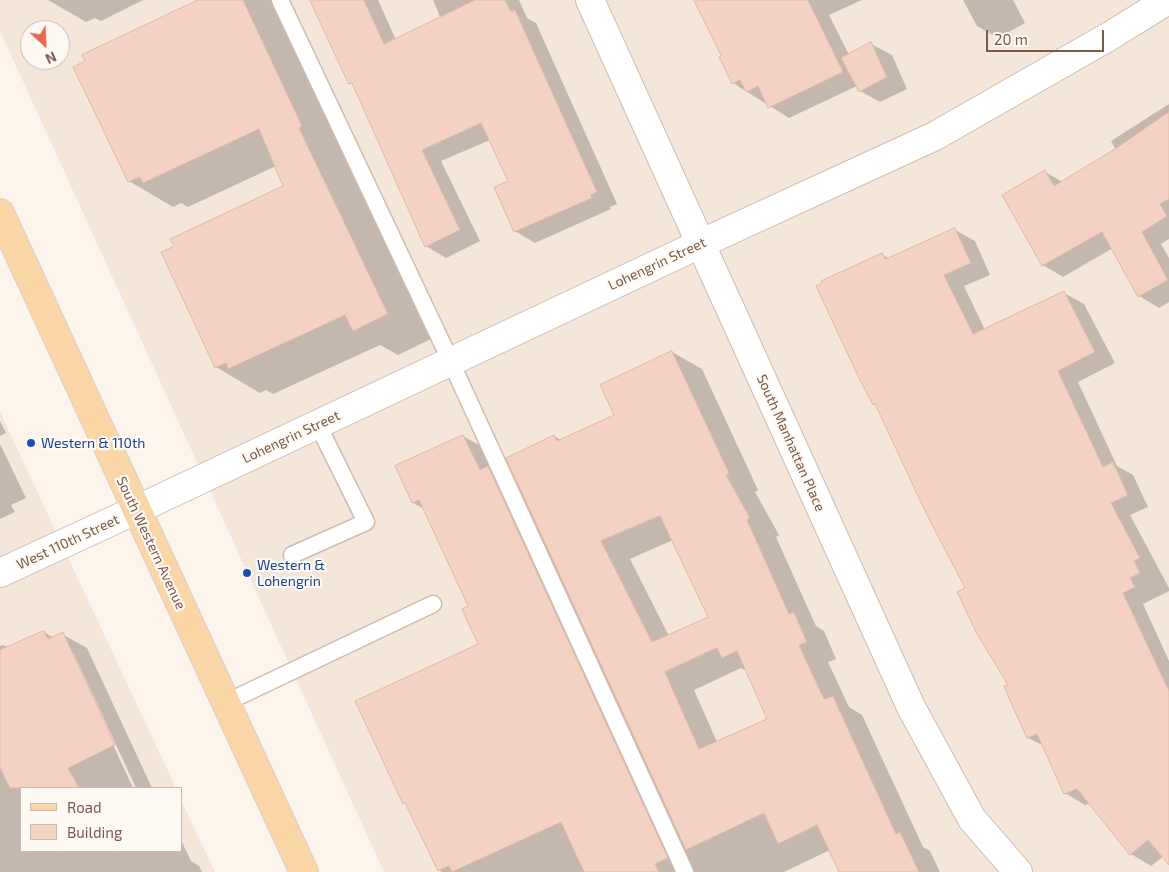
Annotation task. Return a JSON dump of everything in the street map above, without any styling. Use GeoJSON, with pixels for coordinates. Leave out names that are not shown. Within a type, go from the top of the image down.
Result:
{"type":"FeatureCollection","features":[{"type":"Feature","properties":{"kind":"main road","name":"South Western Avenue"},"geometry":{"type":"LineString","coordinates":[[0,213],[304,872]]}},
{"type":"Feature","properties":{"kind":"street","name":"South Manhattan Place"},"geometry":{"type":"LineString","coordinates":[[590,0],[911,707],[972,819],[1018,872]]}},
{"type":"Feature","properties":{"kind":"street","name":"Lohengrin Street"},"geometry":{"type":"LineString","coordinates":[[136,510],[700,244],[935,136],[1108,37],[1168,0]]}},
{"type":"Feature","properties":{"kind":"street","name":"West 110th Street"},"geometry":{"type":"LineString","coordinates":[[0,573],[136,510]]}},
{"type":"Feature","properties":{"kind":"lane"},"geometry":{"type":"LineString","coordinates":[[280,0],[450,362],[685,872]]}},
{"type":"Feature","properties":{"kind":"lane"},"geometry":{"type":"LineString","coordinates":[[292,555],[366,522],[318,425]]}},
{"type":"Feature","properties":{"kind":"lane"},"geometry":{"type":"LineString","coordinates":[[225,703],[433,604]]}},
{"type":"Feature","properties":{"kind":"shaded area"},"geometry":{"type":"Polygon","coordinates":[[[0,0],[1169,0],[1169,872],[384,872],[0,31],[0,0]]]}},
{"type":"Feature","properties":{"kind":"shaded area"},"geometry":{"type":"Polygon","coordinates":[[[0,412],[176,787],[20,787],[20,852],[182,852],[182,802],[215,872],[0,872],[0,412]]]}},
{"type":"Feature","properties":{"kind":"building"},"geometry":{"type":"Polygon","coordinates":[[[198,0],[243,0],[302,126],[299,128],[388,314],[353,331],[345,315],[228,369],[226,363],[215,368],[161,252],[174,246],[170,239],[283,186],[259,129],[143,183],[140,177],[128,182],[73,67],[85,61],[82,55],[198,0]]]}},
{"type":"Feature","properties":{"kind":"building"},"geometry":{"type":"Polygon","coordinates":[[[310,0],[364,0],[384,44],[475,0],[505,0],[511,12],[515,10],[597,192],[591,195],[592,198],[514,232],[494,187],[508,181],[481,123],[422,150],[460,230],[425,247],[352,83],[349,84],[310,0]]]}},
{"type":"Feature","properties":{"kind":"building"},"geometry":{"type":"Polygon","coordinates":[[[694,0],[808,0],[843,72],[768,108],[758,86],[746,92],[740,80],[732,84],[719,57],[721,56],[694,0]]]}},
{"type":"Feature","properties":{"kind":"building"},"geometry":{"type":"Polygon","coordinates":[[[871,42],[887,77],[859,92],[841,58],[871,42]]]}},
{"type":"Feature","properties":{"kind":"building"},"geometry":{"type":"Polygon","coordinates":[[[1169,112],[1169,199],[1160,204],[1167,216],[1142,232],[1168,280],[1138,297],[1102,232],[1042,266],[1002,195],[1045,170],[1054,186],[1115,149],[1169,112]]]}},
{"type":"Feature","properties":{"kind":"building"},"geometry":{"type":"Polygon","coordinates":[[[955,228],[971,263],[944,275],[973,334],[1064,291],[1095,352],[1058,371],[1103,467],[1113,462],[1128,495],[1111,503],[1140,558],[1134,561],[1140,573],[1130,578],[1135,587],[1123,593],[1169,691],[1169,865],[1148,840],[1130,855],[1077,789],[1064,794],[1037,734],[1027,738],[1004,686],[1008,685],[976,632],[957,592],[965,588],[927,515],[875,404],[873,405],[858,376],[816,286],[822,283],[821,281],[882,253],[885,259],[955,228]]]}},
{"type":"Feature","properties":{"kind":"building"},"geometry":{"type":"Polygon","coordinates":[[[672,351],[729,473],[726,475],[750,518],[747,520],[789,614],[794,612],[807,642],[799,645],[824,699],[833,696],[896,834],[900,832],[919,872],[839,872],[817,825],[778,844],[764,813],[686,850],[506,458],[554,435],[557,441],[614,415],[600,385],[672,351]],[[660,516],[601,541],[652,642],[708,617],[660,516]],[[717,648],[665,672],[699,749],[767,719],[737,651],[722,658],[717,648]]]}},
{"type":"Feature","properties":{"kind":"building"},"geometry":{"type":"Polygon","coordinates":[[[463,435],[480,470],[488,466],[668,858],[655,864],[659,872],[584,872],[561,822],[452,872],[449,866],[438,871],[405,803],[403,804],[355,701],[478,644],[462,609],[468,606],[419,500],[412,503],[395,466],[463,435]]]}},
{"type":"Feature","properties":{"kind":"building"},"geometry":{"type":"Polygon","coordinates":[[[44,631],[48,639],[63,632],[115,745],[68,768],[78,787],[10,788],[0,768],[0,650],[44,631]]]}},
{"type":"Feature","properties":{"kind":"place","name":"Western & 110th"},"geometry":{"type":"Point","coordinates":[31,443]}},
{"type":"Feature","properties":{"kind":"place","name":"Western & Lohengrin"},"geometry":{"type":"Point","coordinates":[247,573]}}]}
